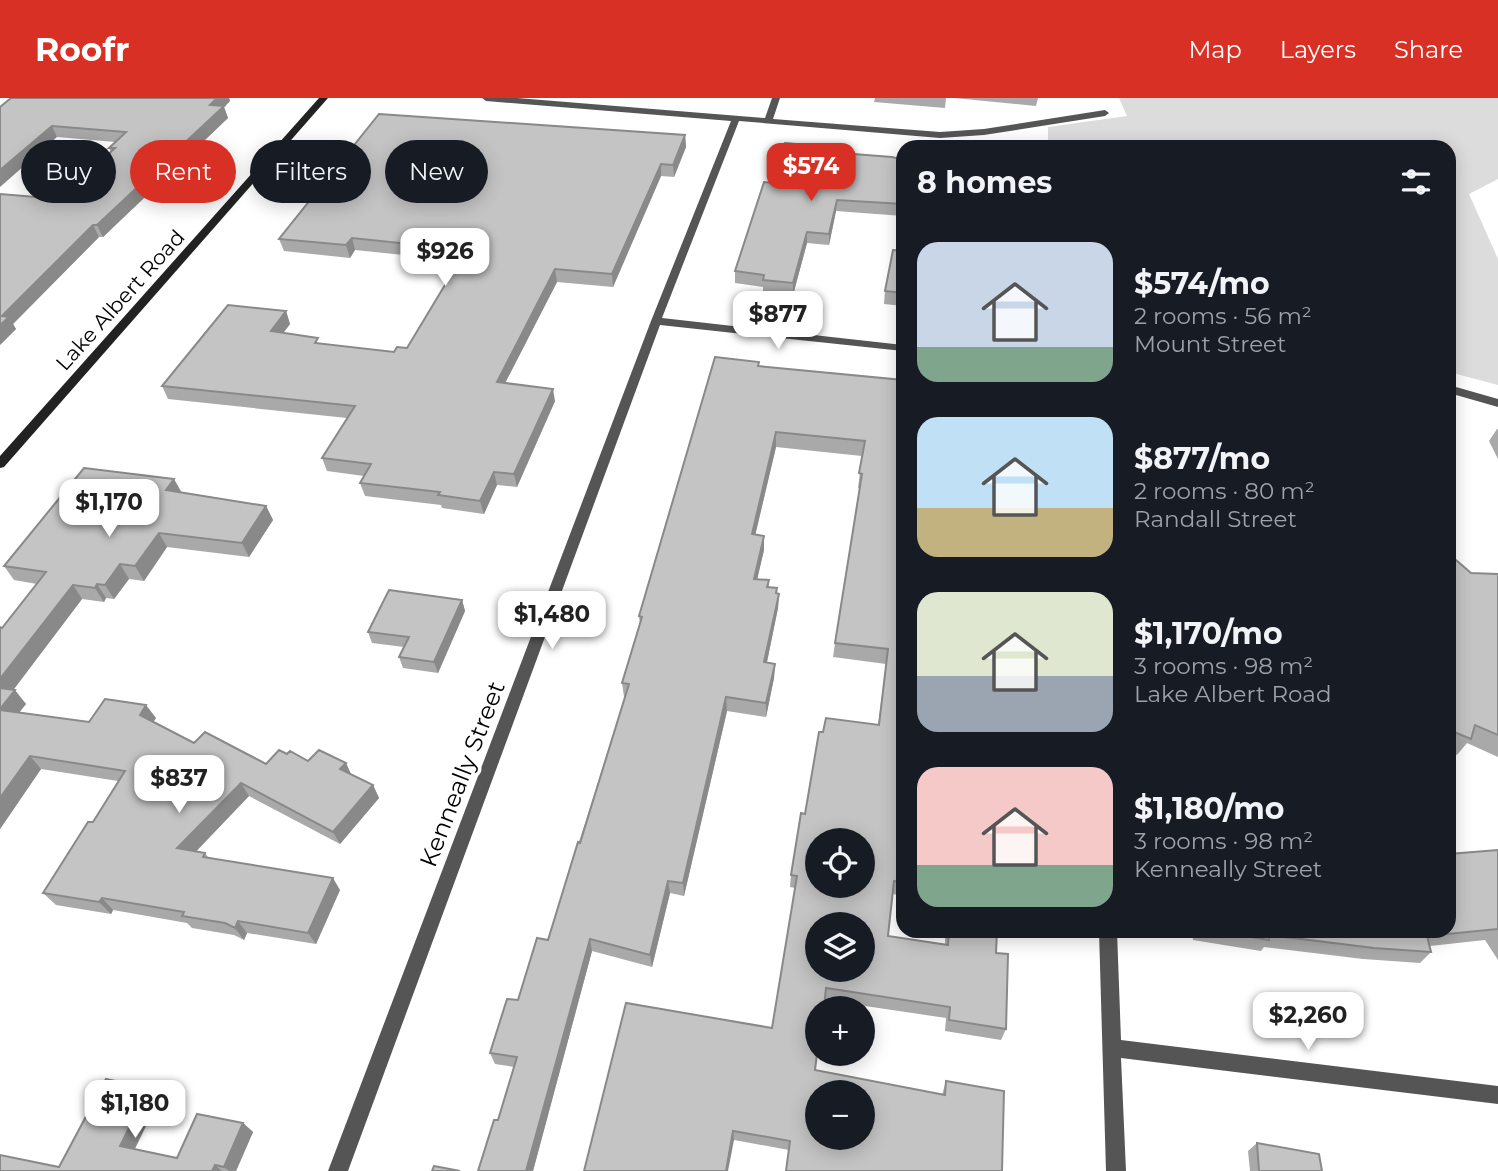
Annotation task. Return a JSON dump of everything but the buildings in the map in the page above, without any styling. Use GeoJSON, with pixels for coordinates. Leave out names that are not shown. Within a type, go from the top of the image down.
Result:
{"type":"FeatureCollection","features":[{"type":"Feature","properties":{"kind":"main road","name":"Lake Albert Road"},"geometry":{"type":"LineString","coordinates":[[0,464],[324,98]]}},
{"type":"Feature","properties":{"kind":"street"},"geometry":{"type":"LineString","coordinates":[[486,98],[954,135],[1105,113]]}},
{"type":"Feature","properties":{"kind":"street"},"geometry":{"type":"LineString","coordinates":[[768,121],[776,98]]}},
{"type":"Feature","properties":{"kind":"street","name":"Kenneally Street"},"geometry":{"type":"LineString","coordinates":[[338,1171],[656,321],[736,119]]}},
{"type":"Feature","properties":{"kind":"street"},"geometry":{"type":"LineString","coordinates":[[656,321],[896,347]]}},
{"type":"Feature","properties":{"kind":"street"},"geometry":{"type":"LineString","coordinates":[[1456,391],[1498,403]]}},
{"type":"Feature","properties":{"kind":"street"},"geometry":{"type":"LineString","coordinates":[[1108,938],[1116,1171]]}},
{"type":"Feature","properties":{"kind":"street"},"geometry":{"type":"LineString","coordinates":[[1113,1048],[1498,1095]]}},
{"type":"Feature","properties":{"kind":"shaded area"},"geometry":{"type":"Polygon","coordinates":[[[1119,98],[1498,98],[1498,179],[1469,194],[1498,259],[1498,385],[1456,374],[1456,140],[1048,140],[1048,127],[1127,116],[1119,98]]]}}]}
